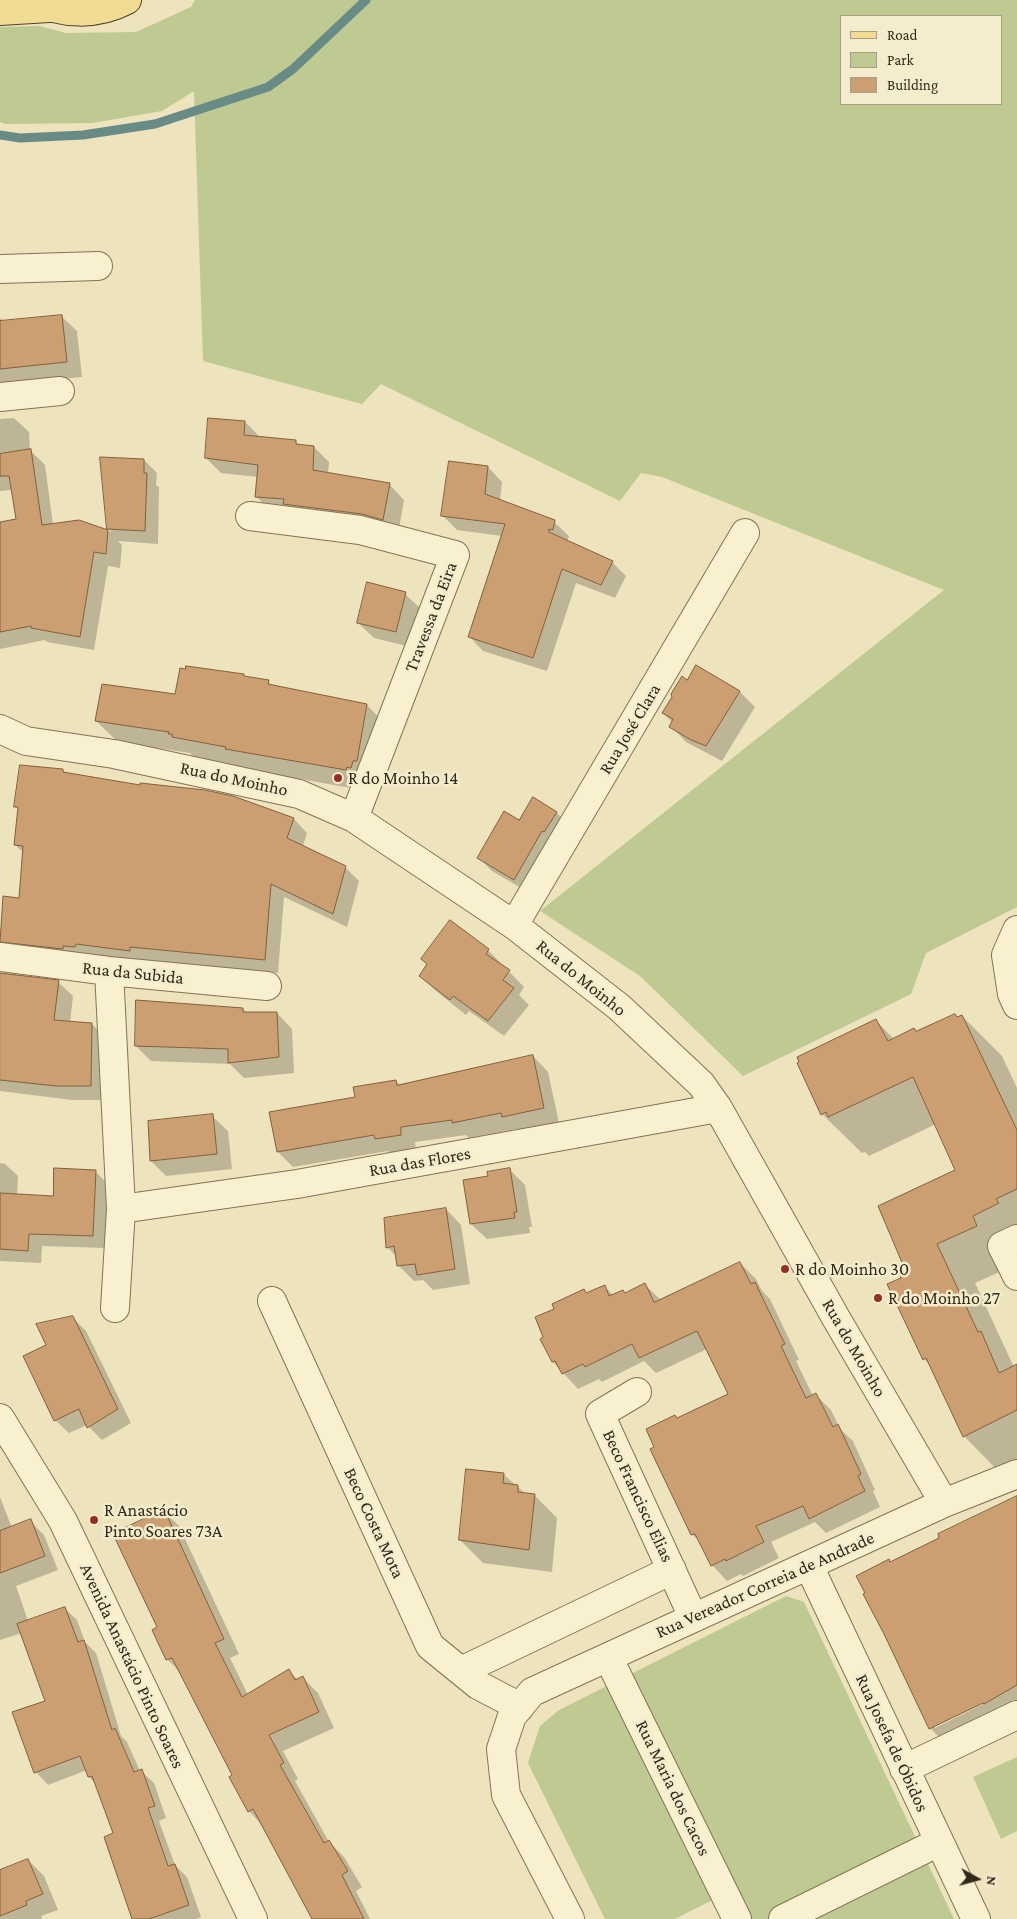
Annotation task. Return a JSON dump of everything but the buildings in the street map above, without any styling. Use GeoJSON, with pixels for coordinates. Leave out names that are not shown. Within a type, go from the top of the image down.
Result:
{"type":"FeatureCollection","features":[{"type":"Feature","properties":{"kind":"main road"},"geometry":{"type":"LineString","coordinates":[[0,11],[41,4],[82,13],[114,7],[127,0]]}},
{"type":"Feature","properties":{"kind":"street"},"geometry":{"type":"LineString","coordinates":[[0,269],[98,266]]}},
{"type":"Feature","properties":{"kind":"street"},"geometry":{"type":"LineString","coordinates":[[0,397],[60,391]]}},
{"type":"Feature","properties":{"kind":"street","name":"Travessa da Eira"},"geometry":{"type":"LineString","coordinates":[[250,516],[360,530],[455,554],[354,818]]}},
{"type":"Feature","properties":{"kind":"street","name":"Rua José Clara"},"geometry":{"type":"LineString","coordinates":[[514,925],[745,534]]}},
{"type":"Feature","properties":{"kind":"street","name":"Rua do Moinho"},"geometry":{"type":"LineString","coordinates":[[0,730],[26,741],[114,754],[299,794],[354,818],[514,925],[619,1007],[701,1084],[718,1108],[836,1318],[944,1503]]}},
{"type":"Feature","properties":{"kind":"street"},"geometry":{"type":"LineString","coordinates":[[1017,930],[1006,955],[1012,994],[1017,1005]]}},
{"type":"Feature","properties":{"kind":"street","name":"Rua da Subida"},"geometry":{"type":"LineString","coordinates":[[0,957],[110,971],[267,986]]}},
{"type":"Feature","properties":{"kind":"street"},"geometry":{"type":"LineString","coordinates":[[110,971],[121,1209],[116,1308]]}},
{"type":"Feature","properties":{"kind":"street","name":"Rua das Flores"},"geometry":{"type":"LineString","coordinates":[[121,1209],[297,1184],[718,1108]]}},
{"type":"Feature","properties":{"kind":"street"},"geometry":{"type":"LineString","coordinates":[[1017,1239],[1002,1246],[1017,1276]]}},
{"type":"Feature","properties":{"kind":"street","name":"Beco Costa Mota"},"geometry":{"type":"LineString","coordinates":[[272,1301],[430,1646],[478,1684],[520,1707]]}},
{"type":"Feature","properties":{"kind":"street","name":"Beco Francisco Elias"},"geometry":{"type":"LineString","coordinates":[[636,1392],[600,1414],[693,1617]]}},
{"type":"Feature","properties":{"kind":"street","name":"Avenida Anastácio Pinto Soares"},"geometry":{"type":"LineString","coordinates":[[0,1418],[63,1521],[253,1919]]}},
{"type":"Feature","properties":{"kind":"street","name":"Rua Vereador Correia de Andrade"},"geometry":{"type":"LineString","coordinates":[[570,1919],[506,1795],[501,1749],[512,1716],[532,1692],[944,1503],[1017,1474]]}},
{"type":"Feature","properties":{"kind":"street","name":"Rua Josefa de Óbidos"},"geometry":{"type":"LineString","coordinates":[[809,1566],[976,1919]]}},
{"type":"Feature","properties":{"kind":"street"},"geometry":{"type":"LineString","coordinates":[[461,1671],[672,1570]]}},
{"type":"Feature","properties":{"kind":"street","name":"Rua Maria dos Cacos"},"geometry":{"type":"LineString","coordinates":[[608,1657],[737,1919]]}},
{"type":"Feature","properties":{"kind":"street"},"geometry":{"type":"LineString","coordinates":[[904,1769],[1017,1715]]}},
{"type":"Feature","properties":{"kind":"street"},"geometry":{"type":"LineString","coordinates":[[783,1919],[939,1842]]}},
{"type":"Feature","properties":{"kind":"green space"},"geometry":{"type":"Polygon","coordinates":[[[195,0],[1017,0],[1017,907],[926,953],[911,994],[743,1076],[640,976],[540,911],[944,590],[662,477],[641,473],[620,501],[381,384],[362,404],[203,361],[194,91],[162,111],[92,123],[5,124],[0,122],[0,27],[39,26],[66,33],[136,32],[191,7],[195,0]]]}},
{"type":"Feature","properties":{"kind":"green space"},"geometry":{"type":"Polygon","coordinates":[[[786,1596],[804,1602],[954,1919],[750,1919],[734,1889],[675,1919],[605,1919],[528,1763],[540,1726],[559,1710],[786,1596]]]}},
{"type":"Feature","properties":{"kind":"green space"},"geometry":{"type":"Polygon","coordinates":[[[1017,1757],[1017,1831],[1001,1839],[973,1777],[1017,1757]]]}},
{"type":"Feature","properties":{"kind":"waterway"},"geometry":{"type":"LineString","coordinates":[[0,135],[20,138],[83,135],[155,124],[268,87],[293,69],[366,0]]}},
{"type":"Feature","properties":{"kind":"place","name":"R do Moinho 14"},"geometry":{"type":"Point","coordinates":[338,778]}},
{"type":"Feature","properties":{"kind":"place","name":"R do Moinho 30"},"geometry":{"type":"Point","coordinates":[785,1269]}},
{"type":"Feature","properties":{"kind":"place","name":"R do Moinho 27"},"geometry":{"type":"Point","coordinates":[878,1298]}},
{"type":"Feature","properties":{"kind":"place","name":"R Anastácio Pinto Soares 73A"},"geometry":{"type":"Point","coordinates":[94,1520]}}]}
